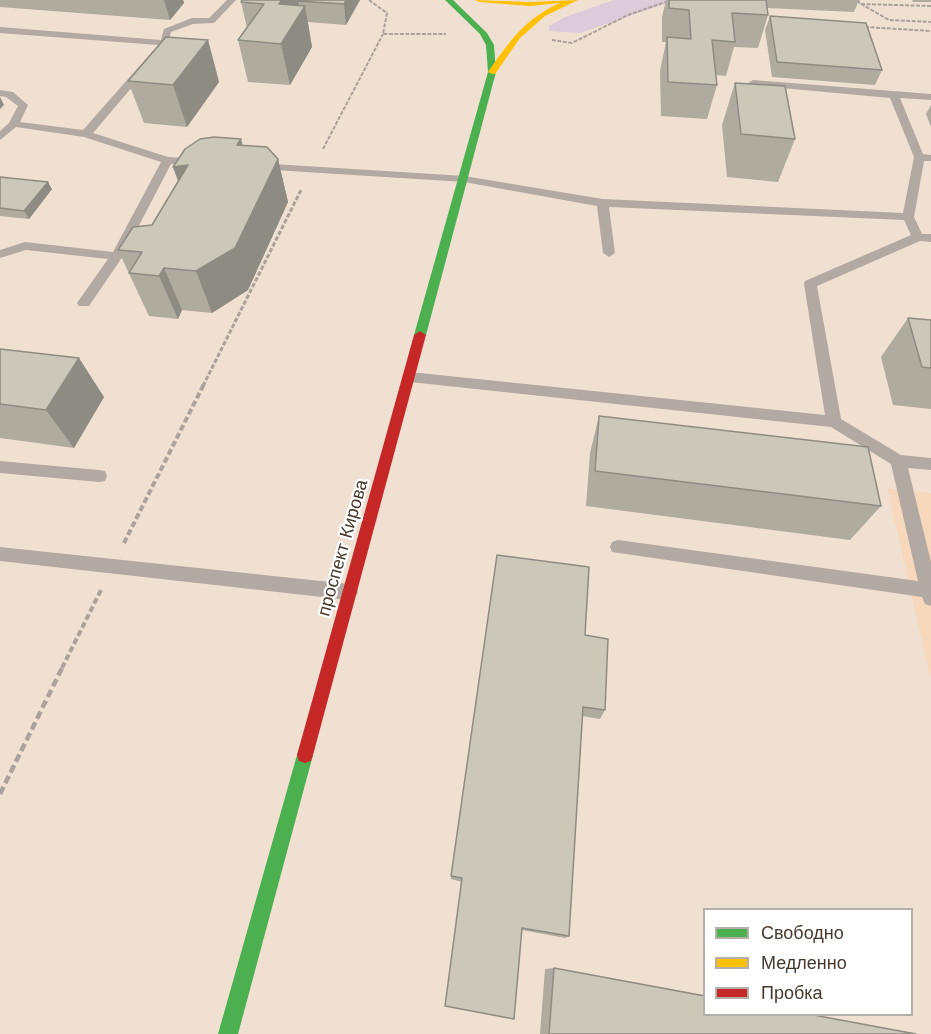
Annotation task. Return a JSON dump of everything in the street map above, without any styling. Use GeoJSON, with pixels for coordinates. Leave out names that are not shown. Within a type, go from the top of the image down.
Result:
{"type":"FeatureCollection","features":[{"type":"Feature","properties":{"kind":"main road"},"geometry":{"type":"LineString","coordinates":[[450,0],[483,33],[490,45],[492,72]]}},
{"type":"Feature","properties":{"kind":"main road"},"geometry":{"type":"LineString","coordinates":[[479,0],[530,4],[573,0]]}},
{"type":"Feature","properties":{"kind":"main road"},"geometry":{"type":"LineString","coordinates":[[492,72],[517,36],[542,14],[573,0]]}},
{"type":"Feature","properties":{"kind":"main road","name":"проспект Кирова"},"geometry":{"type":"LineString","coordinates":[[228,1034],[492,72]]}},
{"type":"Feature","properties":{"kind":"lane"},"geometry":{"type":"LineString","coordinates":[[86,134],[165,43],[168,31],[192,21],[211,21],[232,0]]}},
{"type":"Feature","properties":{"kind":"lane"},"geometry":{"type":"LineString","coordinates":[[0,30],[165,43]]}},
{"type":"Feature","properties":{"kind":"lane"},"geometry":{"type":"LineString","coordinates":[[753,83],[931,97]]}},
{"type":"Feature","properties":{"kind":"lane"},"geometry":{"type":"LineString","coordinates":[[0,93],[9,94],[23,105],[14,124],[0,137]]}},
{"type":"Feature","properties":{"kind":"lane"},"geometry":{"type":"LineString","coordinates":[[894,94],[925,158],[908,217]]}},
{"type":"Feature","properties":{"kind":"lane"},"geometry":{"type":"LineString","coordinates":[[14,124],[86,134],[167,160],[211,163]]}},
{"type":"Feature","properties":{"kind":"lane"},"geometry":{"type":"LineString","coordinates":[[84,303],[117,256],[167,160]]}},
{"type":"Feature","properties":{"kind":"lane"},"geometry":{"type":"LineString","coordinates":[[245,165],[464,179],[603,203],[908,217],[925,238],[810,284],[834,422]]}},
{"type":"Feature","properties":{"kind":"lane"},"geometry":{"type":"LineString","coordinates":[[603,203],[609,253]]}},
{"type":"Feature","properties":{"kind":"lane"},"geometry":{"type":"LineString","coordinates":[[0,254],[25,246],[117,256]]}},
{"type":"Feature","properties":{"kind":"lane"},"geometry":{"type":"LineString","coordinates":[[410,377],[834,422],[898,461],[931,464]]}},
{"type":"Feature","properties":{"kind":"lane"},"geometry":{"type":"LineString","coordinates":[[618,547],[930,594],[898,461]]}},
{"type":"Feature","properties":{"kind":"lane"},"geometry":{"type":"LineString","coordinates":[[0,467],[99,476]]}},
{"type":"Feature","properties":{"kind":"lane"},"geometry":{"type":"LineString","coordinates":[[0,554],[349,592]]}},
{"type":"Feature","properties":{"kind":"path"},"geometry":{"type":"LineString","coordinates":[[0,794],[312,170],[383,34],[387,13],[369,0]]}},
{"type":"Feature","properties":{"kind":"path"},"geometry":{"type":"LineString","coordinates":[[549,40],[572,43],[628,15],[671,0]]}},
{"type":"Feature","properties":{"kind":"path"},"geometry":{"type":"LineString","coordinates":[[858,0],[860,4],[889,20],[931,22]]}},
{"type":"Feature","properties":{"kind":"path"},"geometry":{"type":"LineString","coordinates":[[860,4],[931,6]]}},
{"type":"Feature","properties":{"kind":"path"},"geometry":{"type":"LineString","coordinates":[[856,27],[931,31]]}},
{"type":"Feature","properties":{"kind":"path"},"geometry":{"type":"LineString","coordinates":[[383,34],[483,33]]}},
{"type":"Feature","properties":{"kind":"shaded area"},"geometry":{"type":"Polygon","coordinates":[[[614,0],[676,0],[580,33],[549,31],[549,26],[565,17],[614,0]]]}},
{"type":"Feature","properties":{"kind":"shaded area"},"geometry":{"type":"Polygon","coordinates":[[[887,488],[931,493],[931,681],[887,488]]]}},
{"type":"Feature","properties":{"kind":"building"},"geometry":{"type":"Polygon","coordinates":[[[242,0],[282,0],[279,4],[305,6],[281,44],[238,40],[264,4],[241,2],[242,0]]]}},
{"type":"Feature","properties":{"kind":"building"},"geometry":{"type":"Polygon","coordinates":[[[299,0],[346,0],[344,4],[299,0]]]}},
{"type":"Feature","properties":{"kind":"building"},"geometry":{"type":"Polygon","coordinates":[[[669,0],[766,0],[768,15],[732,13],[735,42],[712,40],[717,85],[668,82],[667,37],[691,39],[689,10],[669,8],[669,0]]]}},
{"type":"Feature","properties":{"kind":"building"},"geometry":{"type":"Polygon","coordinates":[[[770,16],[866,23],[882,70],[777,62],[770,16]]]}},
{"type":"Feature","properties":{"kind":"building"},"geometry":{"type":"Polygon","coordinates":[[[166,37],[208,40],[173,85],[128,81],[166,37]]]}},
{"type":"Feature","properties":{"kind":"building"},"geometry":{"type":"Polygon","coordinates":[[[735,83],[785,86],[795,139],[741,134],[735,83]]]}},
{"type":"Feature","properties":{"kind":"building"},"geometry":{"type":"Polygon","coordinates":[[[214,137],[241,139],[237,145],[267,147],[278,159],[235,248],[196,271],[164,268],[159,276],[129,273],[142,252],[118,250],[133,227],[152,225],[188,165],[173,167],[185,149],[200,139],[214,137]]]}},
{"type":"Feature","properties":{"kind":"building"},"geometry":{"type":"Polygon","coordinates":[[[0,177],[48,182],[24,211],[0,208],[0,177]]]}},
{"type":"Feature","properties":{"kind":"building"},"geometry":{"type":"Polygon","coordinates":[[[908,318],[931,320],[931,368],[922,367],[908,318]]]}},
{"type":"Feature","properties":{"kind":"building"},"geometry":{"type":"Polygon","coordinates":[[[0,349],[79,358],[46,410],[0,404],[0,349]]]}},
{"type":"Feature","properties":{"kind":"building"},"geometry":{"type":"Polygon","coordinates":[[[599,416],[868,447],[881,506],[595,471],[599,416]]]}},
{"type":"Feature","properties":{"kind":"building"},"geometry":{"type":"Polygon","coordinates":[[[497,555],[589,567],[585,635],[608,639],[605,710],[583,707],[569,936],[522,928],[514,1019],[445,1006],[462,878],[451,876],[497,555]]]}},
{"type":"Feature","properties":{"kind":"building"},"geometry":{"type":"Polygon","coordinates":[[[554,968],[703,996],[703,1016],[819,1016],[916,1034],[549,1034],[554,968]]]}},
{"type":"Feature","properties":{"kind":"traffic: fast"},"geometry":{"type":"LineString","coordinates":[[420,335],[492,72],[490,45],[483,33],[449,0]]}},
{"type":"Feature","properties":{"kind":"traffic: fast"},"geometry":{"type":"LineString","coordinates":[[228,1034],[305,755]]}},
{"type":"Feature","properties":{"kind":"traffic: slow"},"geometry":{"type":"LineString","coordinates":[[479,0],[530,4],[564,1]]}},
{"type":"Feature","properties":{"kind":"traffic: slow"},"geometry":{"type":"LineString","coordinates":[[492,72],[517,36],[542,14],[574,0]]}},
{"type":"Feature","properties":{"kind":"traffic: jam"},"geometry":{"type":"LineString","coordinates":[[305,755],[420,335]]}}]}
